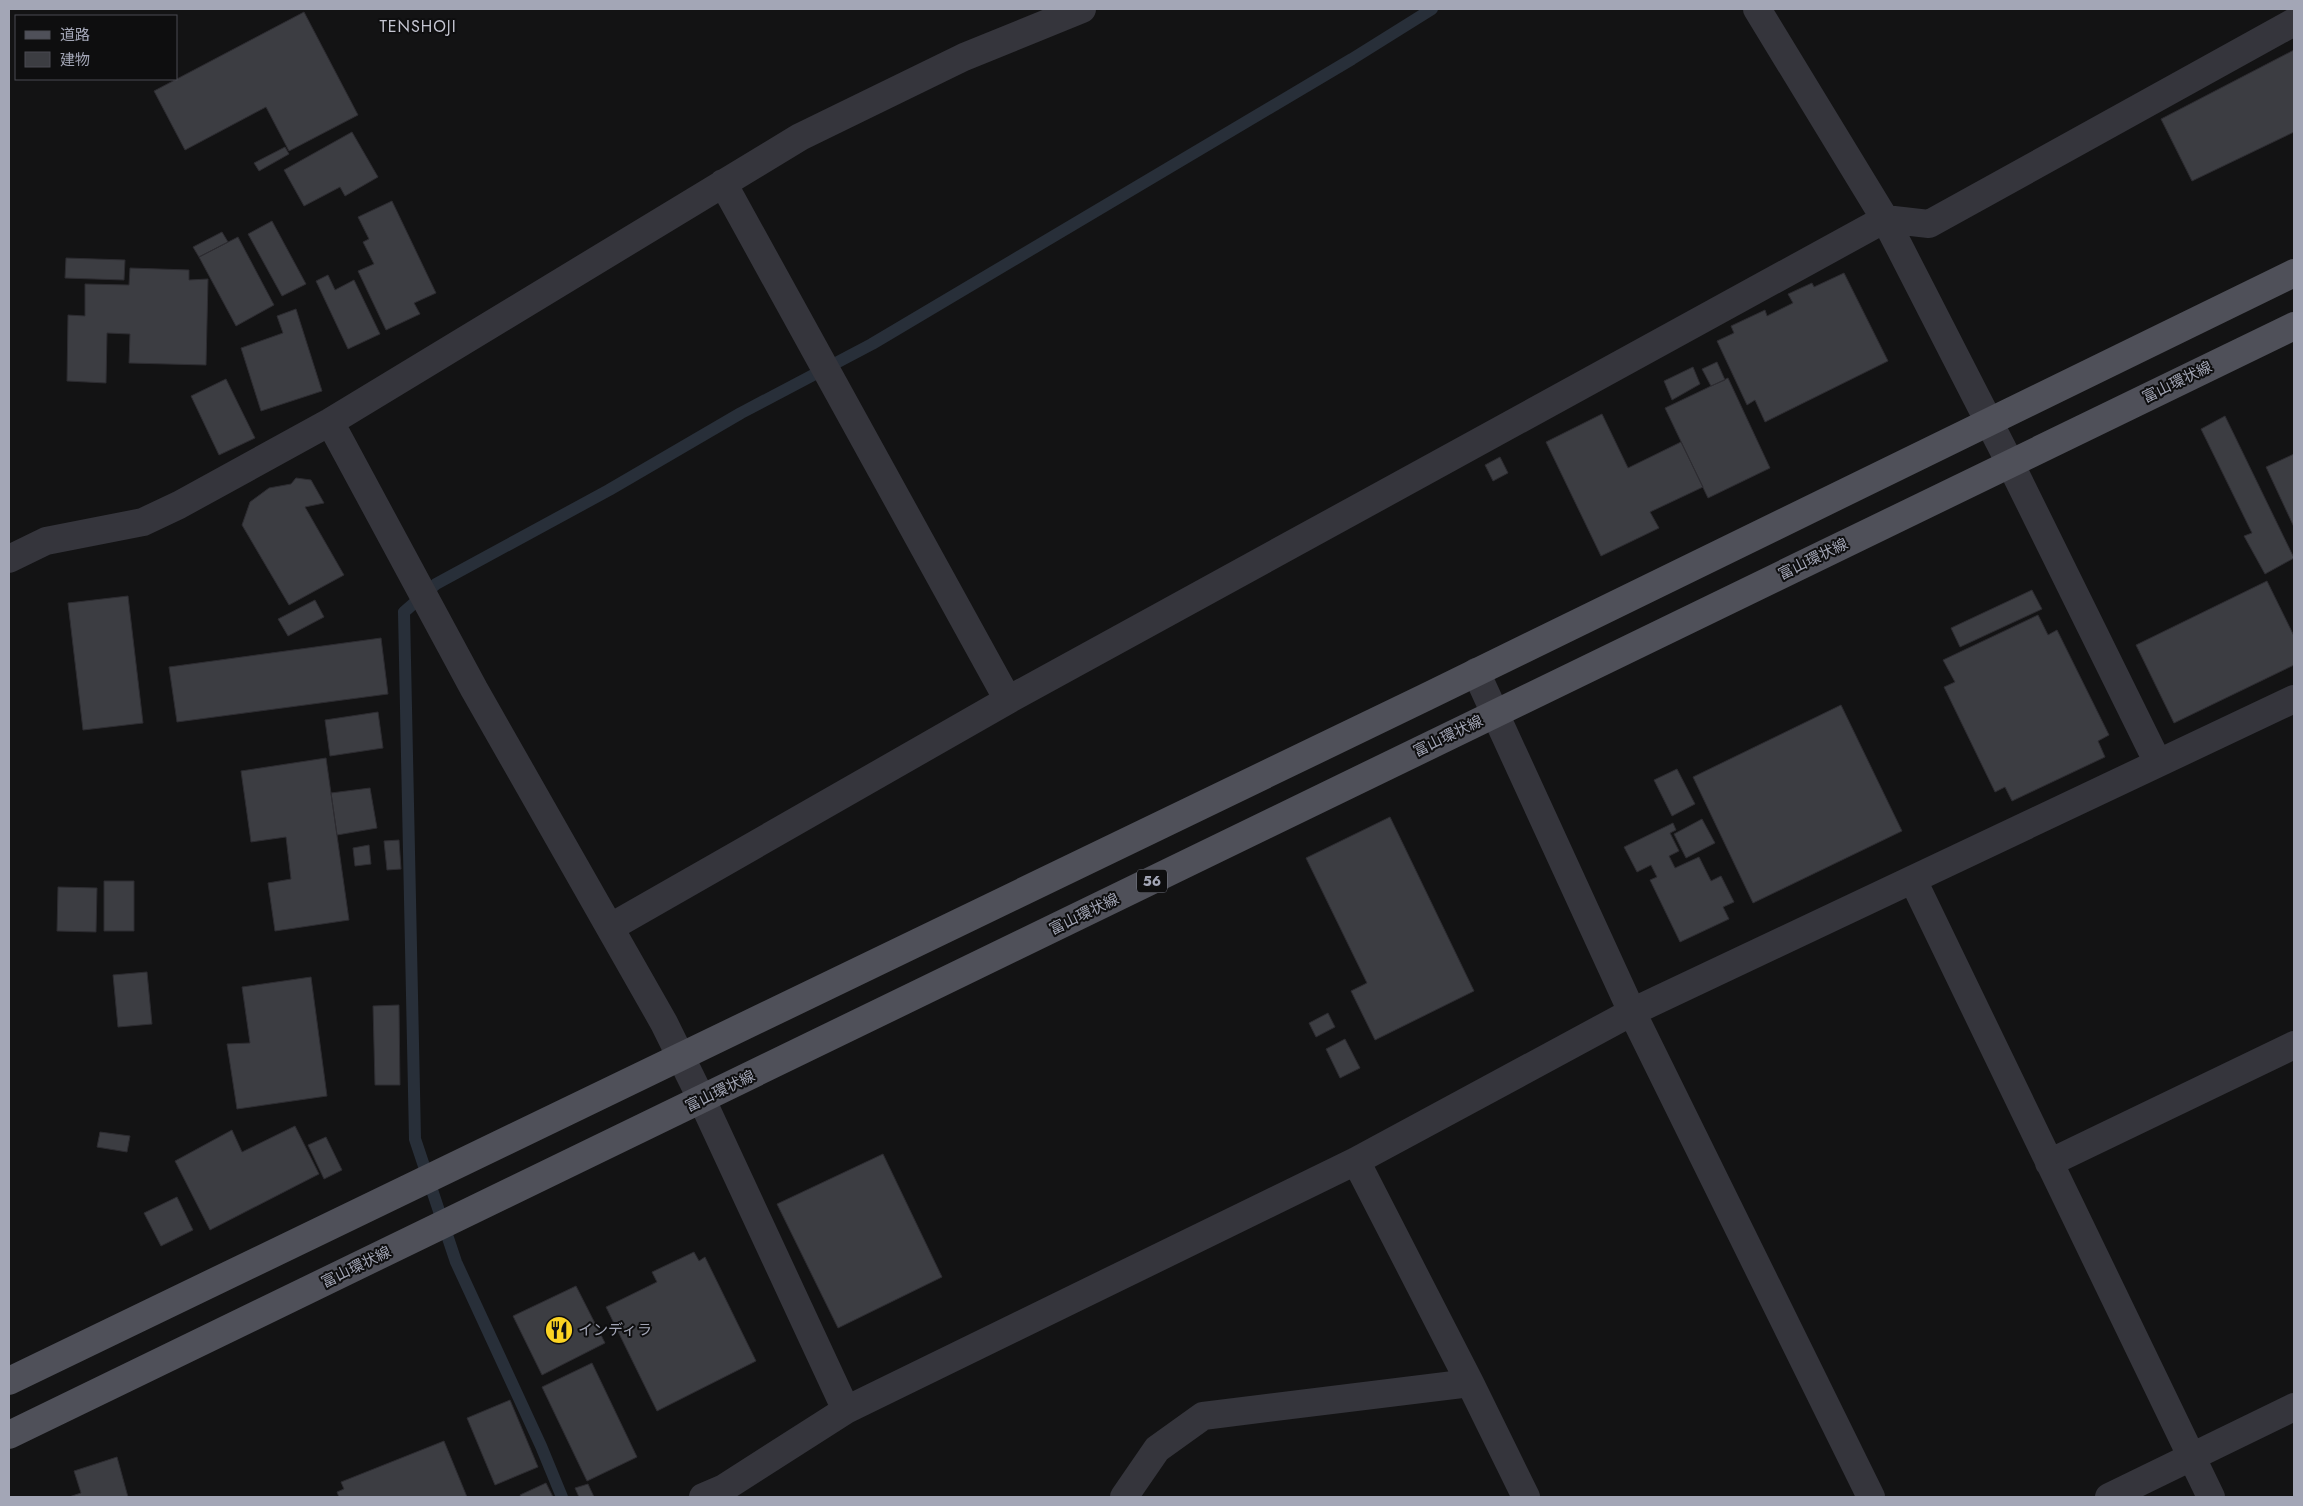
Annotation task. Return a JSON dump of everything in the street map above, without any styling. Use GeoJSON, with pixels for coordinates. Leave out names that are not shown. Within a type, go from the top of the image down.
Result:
{"type":"FeatureCollection","features":[{"type":"Feature","properties":{"kind":"main road"},"geometry":{"type":"LineString","coordinates":[[9,1381],[680,1055],[1476,672],[2294,273]]}},
{"type":"Feature","properties":{"kind":"main road","name":"富山環状線"},"geometry":{"type":"LineString","coordinates":[[9,1435],[2294,326]]}},
{"type":"Feature","properties":{"kind":"street"},"geometry":{"type":"LineString","coordinates":[[9,559],[46,542],[143,522],[330,422],[800,137],[964,57],[1082,9]]}},
{"type":"Feature","properties":{"kind":"street"},"geometry":{"type":"LineString","coordinates":[[1757,9],[1885,220],[2010,464],[2158,763]]}},
{"type":"Feature","properties":{"kind":"street"},"geometry":{"type":"LineString","coordinates":[[611,927],[1008,700],[1885,220],[1929,224],[2294,22]]}},
{"type":"Feature","properties":{"kind":"street"},"geometry":{"type":"LineString","coordinates":[[723,183],[1008,700]]}},
{"type":"Feature","properties":{"kind":"street"},"geometry":{"type":"LineString","coordinates":[[330,422],[474,689],[611,927],[680,1055],[846,1410]]}},
{"type":"Feature","properties":{"kind":"street"},"geometry":{"type":"LineString","coordinates":[[1476,672],[1632,1012],[1872,1497]]}},
{"type":"Feature","properties":{"kind":"street"},"geometry":{"type":"LineString","coordinates":[[721,1494],[846,1410],[1356,1161],[1632,1012],[2294,699]]}},
{"type":"Feature","properties":{"kind":"street"},"geometry":{"type":"LineString","coordinates":[[1913,880],[2211,1497]]}},
{"type":"Feature","properties":{"kind":"street"},"geometry":{"type":"LineString","coordinates":[[2049,1163],[2294,1045]]}},
{"type":"Feature","properties":{"kind":"street"},"geometry":{"type":"LineString","coordinates":[[1356,1161],[1526,1497]]}},
{"type":"Feature","properties":{"kind":"street"},"geometry":{"type":"LineString","coordinates":[[1124,1497],[1157,1449],[1203,1416],[1470,1383]]}},
{"type":"Feature","properties":{"kind":"street"},"geometry":{"type":"LineString","coordinates":[[2109,1497],[2294,1407]]}},
{"type":"Feature","properties":{"kind":"building"},"geometry":{"type":"Polygon","coordinates":[[[304,12],[358,115],[289,151],[266,107],[185,150],[154,91],[304,12]]]}},
{"type":"Feature","properties":{"kind":"building"},"geometry":{"type":"Polygon","coordinates":[[[2294,50],[2294,132],[2192,181],[2161,119],[2294,50]]]}},
{"type":"Feature","properties":{"kind":"building"},"geometry":{"type":"Polygon","coordinates":[[[352,132],[378,177],[345,196],[340,187],[304,206],[284,170],[352,132]]]}},
{"type":"Feature","properties":{"kind":"building"},"geometry":{"type":"Polygon","coordinates":[[[285,147],[289,154],[259,171],[254,163],[285,147]]]}},
{"type":"Feature","properties":{"kind":"building"},"geometry":{"type":"Polygon","coordinates":[[[392,201],[436,293],[414,303],[420,314],[386,330],[358,271],[374,264],[363,242],[369,239],[358,217],[392,201]]]}},
{"type":"Feature","properties":{"kind":"building"},"geometry":{"type":"Polygon","coordinates":[[[272,221],[306,284],[282,296],[248,234],[272,221]]]}},
{"type":"Feature","properties":{"kind":"building"},"geometry":{"type":"Polygon","coordinates":[[[222,232],[228,242],[199,257],[193,247],[222,232]]]}},
{"type":"Feature","properties":{"kind":"building"},"geometry":{"type":"Polygon","coordinates":[[[238,237],[274,305],[236,326],[199,257],[238,237]]]}},
{"type":"Feature","properties":{"kind":"building"},"geometry":{"type":"Polygon","coordinates":[[[66,258],[125,260],[124,280],[65,278],[66,258]]]}},
{"type":"Feature","properties":{"kind":"building"},"geometry":{"type":"Polygon","coordinates":[[[130,268],[189,270],[189,280],[208,279],[206,365],[129,363],[130,334],[107,333],[106,383],[67,381],[68,315],[85,316],[85,284],[129,285],[130,268]]]}},
{"type":"Feature","properties":{"kind":"building"},"geometry":{"type":"Polygon","coordinates":[[[1844,273],[1888,361],[1765,422],[1755,400],[1747,405],[1717,341],[1734,333],[1731,326],[1765,310],[1767,316],[1793,303],[1788,294],[1812,283],[1814,287],[1844,273]]]}},
{"type":"Feature","properties":{"kind":"building"},"geometry":{"type":"Polygon","coordinates":[[[328,275],[335,290],[354,280],[380,334],[348,349],[316,281],[328,275]]]}},
{"type":"Feature","properties":{"kind":"building"},"geometry":{"type":"Polygon","coordinates":[[[296,309],[322,391],[261,411],[241,348],[283,333],[277,316],[296,309]]]}},
{"type":"Feature","properties":{"kind":"building"},"geometry":{"type":"Polygon","coordinates":[[[1717,362],[1725,380],[1711,386],[1702,369],[1717,362]]]}},
{"type":"Feature","properties":{"kind":"building"},"geometry":{"type":"Polygon","coordinates":[[[1693,367],[1700,384],[1672,400],[1664,381],[1693,367]]]}},
{"type":"Feature","properties":{"kind":"building"},"geometry":{"type":"Polygon","coordinates":[[[1728,378],[1770,468],[1708,498],[1665,408],[1728,378]]]}},
{"type":"Feature","properties":{"kind":"building"},"geometry":{"type":"Polygon","coordinates":[[[226,379],[255,438],[219,455],[191,396],[226,379]]]}},
{"type":"Feature","properties":{"kind":"building"},"geometry":{"type":"Polygon","coordinates":[[[1602,414],[1628,468],[1681,442],[1703,487],[1650,512],[1659,528],[1601,556],[1546,442],[1602,414]]]}},
{"type":"Feature","properties":{"kind":"building"},"geometry":{"type":"Polygon","coordinates":[[[2225,416],[2294,558],[2265,574],[2244,536],[2252,533],[2201,429],[2225,416]]]}},
{"type":"Feature","properties":{"kind":"building"},"geometry":{"type":"Polygon","coordinates":[[[2294,454],[2294,527],[2266,467],[2294,454]]]}},
{"type":"Feature","properties":{"kind":"building"},"geometry":{"type":"Polygon","coordinates":[[[1500,457],[1508,473],[1493,481],[1485,465],[1500,457]]]}},
{"type":"Feature","properties":{"kind":"building"},"geometry":{"type":"Polygon","coordinates":[[[296,478],[311,480],[324,503],[305,507],[344,575],[289,605],[242,525],[250,502],[269,488],[291,484],[296,478]]]}},
{"type":"Feature","properties":{"kind":"building"},"geometry":{"type":"Polygon","coordinates":[[[2267,581],[2294,636],[2294,665],[2174,723],[2136,645],[2267,581]]]}},
{"type":"Feature","properties":{"kind":"building"},"geometry":{"type":"Polygon","coordinates":[[[2032,590],[2042,609],[1960,647],[1951,628],[2032,590]]]}},
{"type":"Feature","properties":{"kind":"building"},"geometry":{"type":"Polygon","coordinates":[[[128,596],[143,723],[83,730],[68,603],[128,596]]]}},
{"type":"Feature","properties":{"kind":"building"},"geometry":{"type":"Polygon","coordinates":[[[315,600],[324,617],[288,636],[278,619],[315,600]]]}},
{"type":"Feature","properties":{"kind":"building"},"geometry":{"type":"Polygon","coordinates":[[[2038,615],[2048,635],[2057,630],[2109,735],[2098,741],[2105,757],[2012,801],[2005,787],[1995,792],[1944,687],[1955,682],[1943,660],[2038,615]]]}},
{"type":"Feature","properties":{"kind":"building"},"geometry":{"type":"Polygon","coordinates":[[[381,638],[388,694],[177,722],[169,667],[381,638]]]}},
{"type":"Feature","properties":{"kind":"building"},"geometry":{"type":"Polygon","coordinates":[[[1841,705],[1902,831],[1753,903],[1693,777],[1841,705]]]}},
{"type":"Feature","properties":{"kind":"building"},"geometry":{"type":"Polygon","coordinates":[[[378,712],[383,748],[330,756],[325,720],[378,712]]]}},
{"type":"Feature","properties":{"kind":"building"},"geometry":{"type":"Polygon","coordinates":[[[326,758],[349,920],[275,931],[268,883],[291,879],[286,837],[251,842],[241,771],[326,758]]]}},
{"type":"Feature","properties":{"kind":"building"},"geometry":{"type":"Polygon","coordinates":[[[1677,769],[1695,804],[1672,816],[1654,780],[1677,769]]]}},
{"type":"Feature","properties":{"kind":"building"},"geometry":{"type":"Polygon","coordinates":[[[370,788],[377,828],[337,835],[331,793],[370,788]]]}},
{"type":"Feature","properties":{"kind":"building"},"geometry":{"type":"Polygon","coordinates":[[[1390,817],[1474,991],[1375,1040],[1351,991],[1367,983],[1306,858],[1390,817]]]}},
{"type":"Feature","properties":{"kind":"building"},"geometry":{"type":"Polygon","coordinates":[[[1702,819],[1715,843],[1686,858],[1674,834],[1702,819]]]}},
{"type":"Feature","properties":{"kind":"building"},"geometry":{"type":"Polygon","coordinates":[[[1673,823],[1676,830],[1670,833],[1679,851],[1669,856],[1675,868],[1699,857],[1711,881],[1721,876],[1734,902],[1723,907],[1729,919],[1680,942],[1650,880],[1657,877],[1651,865],[1637,872],[1624,847],[1673,823]]]}},
{"type":"Feature","properties":{"kind":"building"},"geometry":{"type":"Polygon","coordinates":[[[399,840],[401,869],[387,870],[384,841],[399,840]]]}},
{"type":"Feature","properties":{"kind":"building"},"geometry":{"type":"Polygon","coordinates":[[[369,845],[371,864],[355,866],[353,848],[369,845]]]}},
{"type":"Feature","properties":{"kind":"building"},"geometry":{"type":"Polygon","coordinates":[[[104,881],[134,881],[134,931],[104,931],[104,881]]]}},
{"type":"Feature","properties":{"kind":"building"},"geometry":{"type":"Polygon","coordinates":[[[58,887],[97,888],[96,932],[57,931],[58,887]]]}},
{"type":"Feature","properties":{"kind":"building"},"geometry":{"type":"Polygon","coordinates":[[[147,972],[152,1024],[118,1027],[113,975],[147,972]]]}},
{"type":"Feature","properties":{"kind":"building"},"geometry":{"type":"Polygon","coordinates":[[[311,977],[327,1096],[237,1109],[227,1044],[250,1043],[242,987],[311,977]]]}},
{"type":"Feature","properties":{"kind":"building"},"geometry":{"type":"Polygon","coordinates":[[[399,1005],[400,1085],[375,1085],[373,1006],[399,1005]]]}},
{"type":"Feature","properties":{"kind":"building"},"geometry":{"type":"Polygon","coordinates":[[[1328,1013],[1335,1027],[1316,1037],[1309,1023],[1328,1013]]]}},
{"type":"Feature","properties":{"kind":"building"},"geometry":{"type":"Polygon","coordinates":[[[1345,1039],[1360,1068],[1340,1078],[1326,1049],[1345,1039]]]}},
{"type":"Feature","properties":{"kind":"building"},"geometry":{"type":"Polygon","coordinates":[[[295,1126],[319,1174],[210,1230],[175,1161],[232,1130],[242,1152],[295,1126]]]}},
{"type":"Feature","properties":{"kind":"building"},"geometry":{"type":"Polygon","coordinates":[[[100,1132],[130,1136],[127,1152],[97,1147],[100,1132]]]}},
{"type":"Feature","properties":{"kind":"building"},"geometry":{"type":"Polygon","coordinates":[[[326,1137],[342,1170],[324,1179],[308,1145],[326,1137]]]}},
{"type":"Feature","properties":{"kind":"building"},"geometry":{"type":"Polygon","coordinates":[[[883,1154],[942,1277],[838,1328],[777,1204],[883,1154]]]}},
{"type":"Feature","properties":{"kind":"building"},"geometry":{"type":"Polygon","coordinates":[[[177,1197],[193,1230],[161,1246],[144,1213],[177,1197]]]}},
{"type":"Feature","properties":{"kind":"building"},"geometry":{"type":"Polygon","coordinates":[[[694,1252],[699,1261],[705,1257],[756,1361],[657,1411],[606,1307],[657,1282],[652,1272],[694,1252]]]}},
{"type":"Feature","properties":{"kind":"building","name":"インディラ"},"geometry":{"type":"Polygon","coordinates":[[[576,1286],[605,1343],[542,1375],[513,1316],[576,1286]]]}},
{"type":"Feature","properties":{"kind":"building"},"geometry":{"type":"Polygon","coordinates":[[[592,1363],[637,1457],[587,1481],[542,1387],[592,1363]]]}},
{"type":"Feature","properties":{"kind":"building"},"geometry":{"type":"Polygon","coordinates":[[[510,1400],[538,1467],[495,1485],[467,1418],[510,1400]]]}},
{"type":"Feature","properties":{"kind":"building"},"geometry":{"type":"Polygon","coordinates":[[[444,1441],[467,1497],[339,1497],[337,1492],[344,1489],[341,1482],[444,1441]]]}},
{"type":"Feature","properties":{"kind":"building"},"geometry":{"type":"Polygon","coordinates":[[[117,1457],[128,1497],[69,1497],[81,1493],[74,1471],[117,1457]]]}},
{"type":"Feature","properties":{"kind":"building"},"geometry":{"type":"Polygon","coordinates":[[[546,1483],[553,1497],[521,1497],[520,1495],[546,1483]]]}},
{"type":"Feature","properties":{"kind":"building"},"geometry":{"type":"Polygon","coordinates":[[[588,1484],[594,1497],[579,1497],[575,1488],[588,1484]]]}},
{"type":"Feature","properties":{"kind":"waterway"},"geometry":{"type":"LineString","coordinates":[[562,1497],[541,1446],[456,1262],[415,1139],[404,612],[436,584],[609,490],[741,413],[872,344],[1352,59],[1432,9]]}},
{"type":"Feature","properties":{"kind":"place","name":"インディラ"},"geometry":{"type":"Point","coordinates":[559,1330]}},
{"type":"Feature","properties":{"kind":"district","name":"TENSHOJI"},"geometry":{"type":"Point","coordinates":[418,26]}}]}
